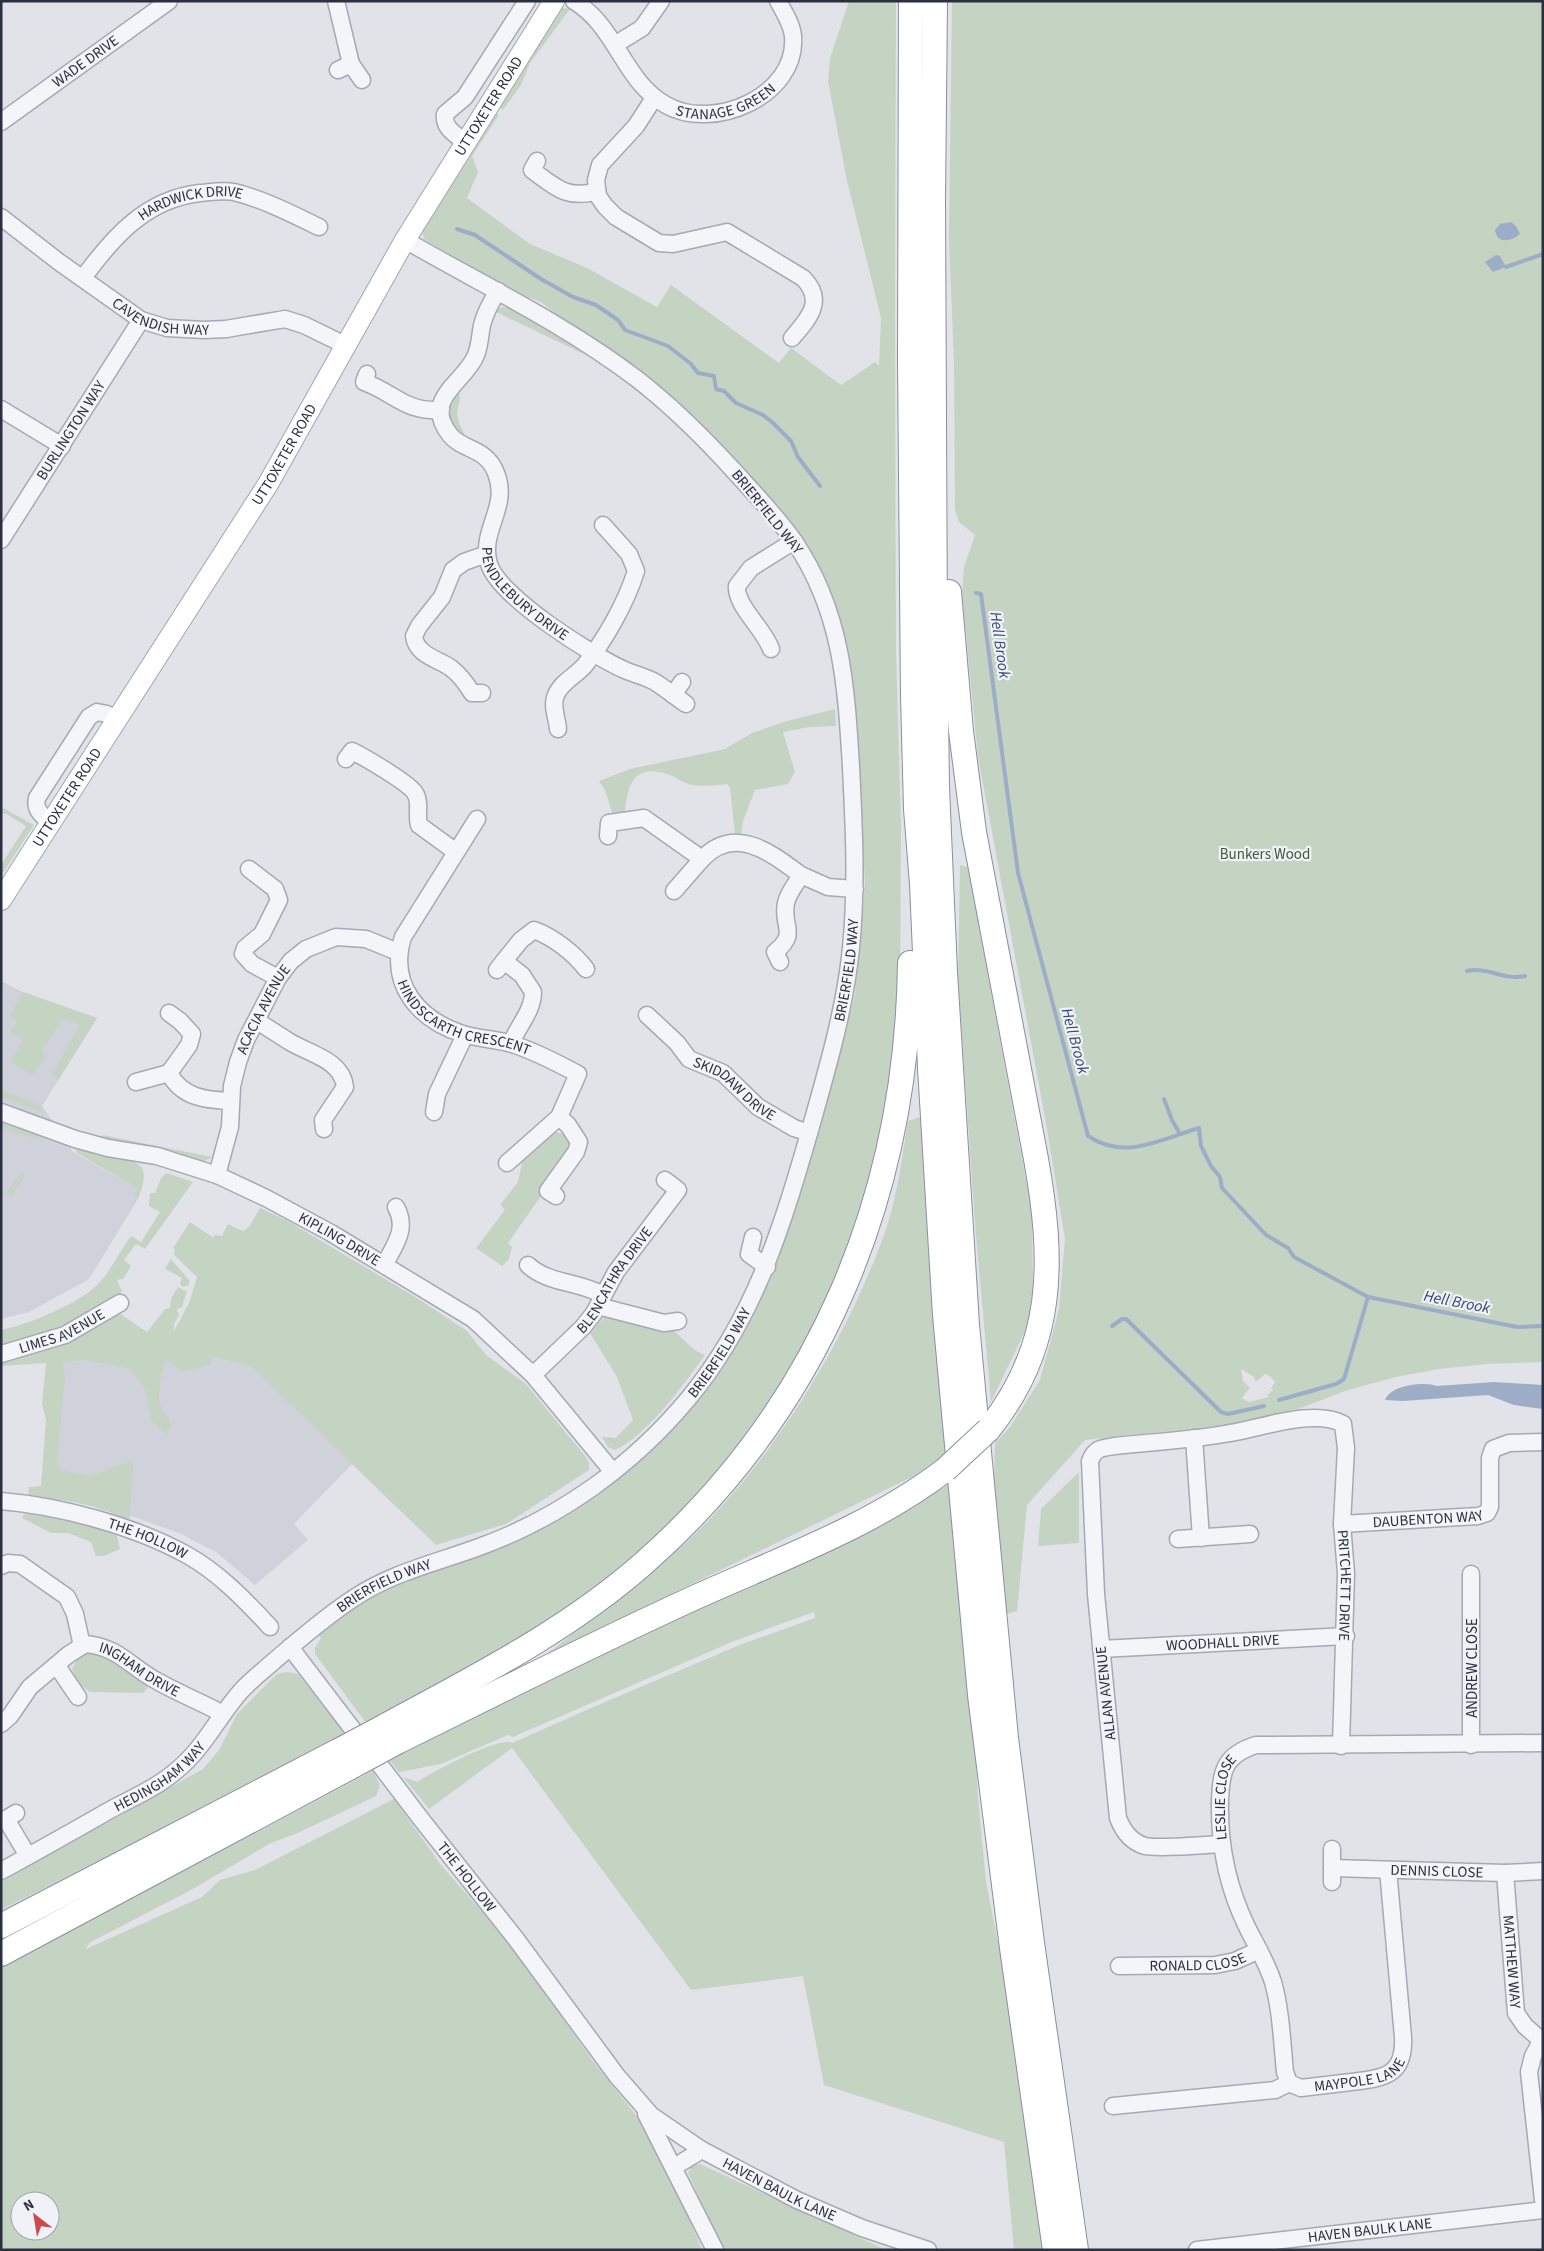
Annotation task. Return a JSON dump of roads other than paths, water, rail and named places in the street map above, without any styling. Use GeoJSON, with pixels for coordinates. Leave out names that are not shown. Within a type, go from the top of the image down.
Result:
{"type":"FeatureCollection","features":[{"type":"Feature","properties":{"kind":"highway"},"geometry":{"type":"LineString","coordinates":[[911,1],[910,362],[916,809],[945,1315],[980,1694],[1012,1948],[1055,2250]]}},
{"type":"Feature","properties":{"kind":"highway"},"geometry":{"type":"LineString","coordinates":[[935,1],[933,220],[937,787],[945,972],[967,1325],[1007,1748],[1033,1953],[1076,2250]]}},
{"type":"Feature","properties":{"kind":"highway"},"geometry":{"type":"LineString","coordinates":[[1,1926],[391,1734],[554,1664],[833,1535],[909,1496],[945,1470],[988,1430],[1019,1383],[1041,1323],[1047,1279],[1047,1230],[1036,1159],[974,832],[961,731],[948,570],[936,486]]}},
{"type":"Feature","properties":{"kind":"highway"},"geometry":{"type":"LineString","coordinates":[[391,1734],[562,1626],[644,1564],[689,1521],[721,1486],[775,1417],[795,1386],[832,1318],[858,1256],[870,1220],[892,1138],[904,1055],[910,990],[911,883],[916,809]]}},
{"type":"Feature","properties":{"kind":"highway"},"geometry":{"type":"LineString","coordinates":[[1,1954],[343,1759]]}},
{"type":"Feature","properties":{"kind":"main road","name":"UTTOXETER ROAD"},"geometry":{"type":"LineString","coordinates":[[1,900],[268,484],[344,345],[405,240],[554,1]]}},
{"type":"Feature","properties":{"kind":"street","name":"WADE DRIVE"},"geometry":{"type":"LineString","coordinates":[[1,122],[169,1]]}},
{"type":"Feature","properties":{"kind":"street"},"geometry":{"type":"LineString","coordinates":[[336,1],[344,67],[362,80]]}},
{"type":"Feature","properties":{"kind":"street"},"geometry":{"type":"LineString","coordinates":[[465,142],[448,128],[445,123],[445,114],[465,97],[527,1]]}},
{"type":"Feature","properties":{"kind":"street","name":"STANAGE GREEN"},"geometry":{"type":"LineString","coordinates":[[574,1],[598,22],[616,44],[637,81],[654,98],[668,106],[684,111],[716,113],[742,107],[763,94],[778,80],[791,54],[793,34],[778,1]]}},
{"type":"Feature","properties":{"kind":"street"},"geometry":{"type":"LineString","coordinates":[[616,44],[642,28],[661,1]]}},
{"type":"Feature","properties":{"kind":"street"},"geometry":{"type":"LineString","coordinates":[[654,98],[636,126],[600,165],[596,180],[597,191],[610,212],[651,240],[673,244],[726,232],[803,278],[811,288],[814,302],[811,314],[792,338]]}},
{"type":"Feature","properties":{"kind":"street"},"geometry":{"type":"LineString","coordinates":[[538,161],[532,170],[562,191],[575,195],[597,191]]}},
{"type":"Feature","properties":{"kind":"street","name":"HARDWICK DRIVE"},"geometry":{"type":"LineString","coordinates":[[83,278],[117,235],[138,217],[167,200],[190,194],[235,193],[284,210],[319,227]]}},
{"type":"Feature","properties":{"kind":"street","name":"CAVENDISH WAY"},"geometry":{"type":"LineString","coordinates":[[1,217],[141,320],[168,328],[204,330],[285,319],[312,329],[344,345]]}},
{"type":"Feature","properties":{"kind":"street","name":"BRIERFIELD WAY"},"geometry":{"type":"LineString","coordinates":[[290,1648],[353,1598],[372,1586],[397,1574],[476,1548],[533,1524],[565,1506],[613,1472],[657,1433],[689,1398],[715,1363],[745,1313],[766,1267],[809,1133],[842,1005],[851,948],[855,889],[848,710],[840,647],[818,582],[794,541],[730,467],[668,405],[638,380],[591,346],[498,291],[405,240]]}},
{"type":"Feature","properties":{"kind":"street"},"geometry":{"type":"LineString","coordinates":[[367,374],[364,382],[376,386],[405,405],[417,409],[441,410],[447,392],[476,357],[486,311],[498,291]]}},
{"type":"Feature","properties":{"kind":"street","name":"BURLINGTON WAY"},"geometry":{"type":"LineString","coordinates":[[1,540],[141,320]]}},
{"type":"Feature","properties":{"kind":"street"},"geometry":{"type":"LineString","coordinates":[[1,409],[62,446]]}},
{"type":"Feature","properties":{"kind":"street","name":"PENDLEBURY DRIVE"},"geometry":{"type":"LineString","coordinates":[[441,410],[443,421],[450,435],[461,444],[480,452],[492,466],[500,484],[499,504],[488,535],[487,554],[494,575],[510,594],[593,653],[680,694]]}},
{"type":"Feature","properties":{"kind":"street"},"geometry":{"type":"LineString","coordinates":[[558,728],[554,702],[555,695],[559,688],[584,666],[593,653],[614,618],[636,571],[628,554],[603,526]]}},
{"type":"Feature","properties":{"kind":"street"},"geometry":{"type":"LineString","coordinates":[[772,649],[764,632],[739,600],[737,586],[751,568],[794,541]]}},
{"type":"Feature","properties":{"kind":"street"},"geometry":{"type":"LineString","coordinates":[[482,693],[472,693],[467,683],[456,672],[420,650],[414,636],[419,626],[442,597],[453,570],[464,562],[487,554]]}},
{"type":"Feature","properties":{"kind":"street"},"geometry":{"type":"LineString","coordinates":[[346,759],[352,752],[367,759],[410,788],[417,798],[420,825],[456,852]]}},
{"type":"Feature","properties":{"kind":"street"},"geometry":{"type":"LineString","coordinates":[[608,836],[609,823],[644,818],[702,859]]}},
{"type":"Feature","properties":{"kind":"street","name":"HINDSCARTH CRESCENT"},"geometry":{"type":"LineString","coordinates":[[476,829],[456,852],[421,905],[403,937],[398,952],[401,975],[408,995],[414,1004],[440,1026],[465,1035],[510,1043],[578,1074],[558,1117],[506,1164]]}},
{"type":"Feature","properties":{"kind":"street"},"geometry":{"type":"LineString","coordinates":[[674,891],[702,859],[717,847],[747,843],[762,848],[813,883],[828,887],[855,889]]}},
{"type":"Feature","properties":{"kind":"street"},"geometry":{"type":"LineString","coordinates":[[249,869],[275,889],[279,900],[275,912],[262,934],[245,948],[243,954],[252,964],[278,978]]}},
{"type":"Feature","properties":{"kind":"street"},"geometry":{"type":"LineString","coordinates":[[780,962],[774,952],[785,944],[788,936],[786,902],[801,876]]}},
{"type":"Feature","properties":{"kind":"street"},"geometry":{"type":"LineString","coordinates":[[510,1043],[516,1030],[531,1009],[533,992],[522,975],[501,966],[521,940],[534,930],[572,954],[586,969]]}},
{"type":"Feature","properties":{"kind":"street","name":"ACACIA AVENUE"},"geometry":{"type":"LineString","coordinates":[[216,1175],[228,1136],[231,1101],[238,1062],[246,1040],[278,978],[297,954],[316,943],[336,937],[366,939],[398,952]]}},
{"type":"Feature","properties":{"kind":"street"},"geometry":{"type":"LineString","coordinates":[[136,1082],[169,1073],[189,1045],[192,1034],[169,1013]]}},
{"type":"Feature","properties":{"kind":"street","name":"SKIDDAW DRIVE"},"geometry":{"type":"LineString","coordinates":[[646,1015],[677,1043],[689,1059],[723,1073],[758,1107],[794,1128],[809,1133]]}},
{"type":"Feature","properties":{"kind":"street"},"geometry":{"type":"LineString","coordinates":[[257,1021],[290,1042],[326,1060],[342,1075],[345,1087],[323,1120],[324,1129]]}},
{"type":"Feature","properties":{"kind":"street"},"geometry":{"type":"LineString","coordinates":[[434,1112],[436,1094],[465,1035]]}},
{"type":"Feature","properties":{"kind":"street"},"geometry":{"type":"LineString","coordinates":[[169,1073],[183,1090],[195,1096],[231,1101]]}},
{"type":"Feature","properties":{"kind":"street","name":"KIPLING DRIVE"},"geometry":{"type":"LineString","coordinates":[[1,1112],[75,1139],[108,1148],[157,1156],[216,1175],[314,1222],[473,1319],[533,1375],[613,1472]]}},
{"type":"Feature","properties":{"kind":"street"},"geometry":{"type":"LineString","coordinates":[[556,1196],[548,1191],[576,1152],[579,1142],[568,1125],[558,1117]]}},
{"type":"Feature","properties":{"kind":"street","name":"BLENCATHRA DRIVE"},"geometry":{"type":"LineString","coordinates":[[533,1375],[571,1341],[600,1301],[616,1272],[641,1242],[678,1190],[665,1180]]}},
{"type":"Feature","properties":{"kind":"street"},"geometry":{"type":"LineString","coordinates":[[385,1264],[402,1232],[401,1215],[396,1207]]}},
{"type":"Feature","properties":{"kind":"street"},"geometry":{"type":"LineString","coordinates":[[753,1237],[748,1254],[766,1267]]}},
{"type":"Feature","properties":{"kind":"street"},"geometry":{"type":"LineString","coordinates":[[528,1265],[536,1272],[586,1286],[600,1301],[664,1323],[678,1321]]}},
{"type":"Feature","properties":{"kind":"street","name":"LIMES AVENUE"},"geometry":{"type":"LineString","coordinates":[[1,1354],[65,1335],[120,1304]]}},
{"type":"Feature","properties":{"kind":"street","name":"PRITCHETT DRIVE"},"geometry":{"type":"LineString","coordinates":[[1194,1438],[1230,1433],[1269,1424],[1318,1419],[1333,1418],[1343,1424],[1346,1448],[1342,1524],[1346,1573],[1346,1636],[1341,1746]]}},
{"type":"Feature","properties":{"kind":"street"},"geometry":{"type":"LineString","coordinates":[[1194,1438],[1201,1538]]}},
{"type":"Feature","properties":{"kind":"street","name":"ALLAN AVENUE"},"geometry":{"type":"LineString","coordinates":[[1194,1438],[1101,1448],[1094,1452],[1090,1461],[1101,1649],[1118,1818],[1124,1831],[1146,1846],[1221,1844]]}},
{"type":"Feature","properties":{"kind":"street","name":"DAUBENTON WAY"},"geometry":{"type":"LineString","coordinates":[[1342,1524],[1478,1516],[1487,1513],[1490,1507],[1490,1458],[1493,1449],[1509,1443],[1543,1442]]}},
{"type":"Feature","properties":{"kind":"street","name":"THE HOLLOW"},"geometry":{"type":"LineString","coordinates":[[1,1501],[49,1506],[154,1539],[188,1555],[204,1567],[247,1603],[270,1627]]}},
{"type":"Feature","properties":{"kind":"street"},"geometry":{"type":"LineString","coordinates":[[1178,1539],[1250,1534]]}},
{"type":"Feature","properties":{"kind":"street"},"geometry":{"type":"LineString","coordinates":[[1,1566],[8,1563],[20,1564],[67,1597],[75,1614],[82,1646]]}},
{"type":"Feature","properties":{"kind":"street","name":"ANDREW CLOSE"},"geometry":{"type":"LineString","coordinates":[[1471,1744],[1465,1592],[1472,1574]]}},
{"type":"Feature","properties":{"kind":"street","name":"WOODHALL DRIVE"},"geometry":{"type":"LineString","coordinates":[[1101,1649],[1346,1636]]}},
{"type":"Feature","properties":{"kind":"street","name":"INGHAM DRIVE"},"geometry":{"type":"LineString","coordinates":[[1,1724],[10,1716],[30,1687],[82,1646],[88,1644],[112,1650],[150,1678],[194,1697],[223,1714]]}},
{"type":"Feature","properties":{"kind":"street","name":"HEDINGHAM WAY"},"geometry":{"type":"LineString","coordinates":[[1,1871],[170,1776],[202,1745],[243,1688],[290,1648]]}},
{"type":"Feature","properties":{"kind":"street","name":"THE HOLLOW"},"geometry":{"type":"LineString","coordinates":[[290,1648],[643,2107]]}},
{"type":"Feature","properties":{"kind":"street"},"geometry":{"type":"LineString","coordinates":[[56,1666],[78,1697]]}},
{"type":"Feature","properties":{"kind":"street","name":"LESLIE CLOSE"},"geometry":{"type":"LineString","coordinates":[[1289,2082],[1285,2072],[1277,1996],[1272,1979],[1246,1924],[1228,1875],[1221,1844],[1220,1784],[1224,1769],[1231,1757],[1243,1749],[1256,1745],[1341,1746],[1543,1743]]}},
{"type":"Feature","properties":{"kind":"street"},"geometry":{"type":"LineString","coordinates":[[16,1814],[6,1819],[28,1856]]}},
{"type":"Feature","properties":{"kind":"street","name":"DENNIS CLOSE"},"geometry":{"type":"LineString","coordinates":[[1332,1849],[1332,1875],[1388,1870],[1505,1873],[1543,1871]]}},
{"type":"Feature","properties":{"kind":"street","name":"MAYPOLE LANE"},"geometry":{"type":"LineString","coordinates":[[1121,2100],[1275,2090],[1289,2082],[1301,2088],[1381,2079],[1393,2071],[1404,2053],[1388,1870]]}},
{"type":"Feature","properties":{"kind":"street","name":"MATTHEW WAY"},"geometry":{"type":"LineString","coordinates":[[1505,1873],[1516,2013],[1525,2026],[1542,2039]]}},
{"type":"Feature","properties":{"kind":"street","name":"RONALD CLOSE"},"geometry":{"type":"LineString","coordinates":[[1128,1970],[1235,1961],[1259,1950]]}},
{"type":"Feature","properties":{"kind":"street"},"geometry":{"type":"LineString","coordinates":[[1542,2039],[1532,2056],[1529,2072],[1543,2200]]}},
{"type":"Feature","properties":{"kind":"street"},"geometry":{"type":"LineString","coordinates":[[643,2107],[715,2250]]}},
{"type":"Feature","properties":{"kind":"street","name":"HAVEN BAULK LANE"},"geometry":{"type":"LineString","coordinates":[[643,2107],[671,2130],[742,2173],[829,2215],[928,2250]]}},
{"type":"Feature","properties":{"kind":"street"},"geometry":{"type":"LineString","coordinates":[[674,2167],[702,2150]]}},
{"type":"Feature","properties":{"kind":"street","name":"HAVEN BAULK LANE"},"geometry":{"type":"LineString","coordinates":[[1197,2250],[1543,2210]]}},
{"type":"Feature","properties":{"kind":"water"},"geometry":{"type":"Polygon","coordinates":[[[1511,222],[1516,226],[1520,234],[1509,240],[1498,238],[1495,230],[1500,224],[1511,222]]]}},
{"type":"Feature","properties":{"kind":"water"},"geometry":{"type":"Polygon","coordinates":[[[1496,255],[1500,256],[1506,267],[1493,272],[1485,262],[1496,255]]]}},
{"type":"Feature","properties":{"kind":"water"},"geometry":{"type":"Polygon","coordinates":[[[1494,1382],[1543,1385],[1543,1409],[1514,1405],[1488,1395],[1403,1401],[1385,1400],[1393,1391],[1408,1385],[1424,1384],[1437,1386],[1494,1382]]]}},
{"type":"Feature","properties":{"kind":"waterway"},"geometry":{"type":"LineString","coordinates":[[457,229],[475,235],[541,279],[573,297],[596,305],[618,320],[625,330],[668,346],[691,364],[698,373],[714,376],[716,389],[724,391],[736,403],[763,415],[791,441],[798,457],[820,486]]}},
{"type":"Feature","properties":{"kind":"waterway"},"geometry":{"type":"LineString","coordinates":[[1506,267],[1543,254]]}},
{"type":"Feature","properties":{"kind":"waterway","name":"Hell Brook"},"geometry":{"type":"LineString","coordinates":[[976,593],[981,594],[1018,873],[1088,1136],[1116,1147],[1143,1146],[1199,1128],[1201,1146],[1211,1166],[1220,1177],[1222,1188],[1266,1235],[1288,1248],[1294,1257],[1368,1297],[1344,1379],[1336,1384],[1279,1400]]}},
{"type":"Feature","properties":{"kind":"waterway"},"geometry":{"type":"LineString","coordinates":[[1467,971],[1482,970],[1510,977],[1525,976]]}},
{"type":"Feature","properties":{"kind":"waterway"},"geometry":{"type":"LineString","coordinates":[[1164,1099],[1180,1134]]}},
{"type":"Feature","properties":{"kind":"waterway","name":"Hell Brook"},"geometry":{"type":"LineString","coordinates":[[1368,1297],[1517,1327],[1543,1326]]}},
{"type":"Feature","properties":{"kind":"waterway"},"geometry":{"type":"LineString","coordinates":[[1112,1326],[1122,1319],[1126,1319],[1221,1412],[1228,1414],[1264,1406]]}},
{"type":"Feature","properties":{"kind":"park label","name":"Bunkers Wood"},"geometry":{"type":"Point","coordinates":[1265,854]}}]}
